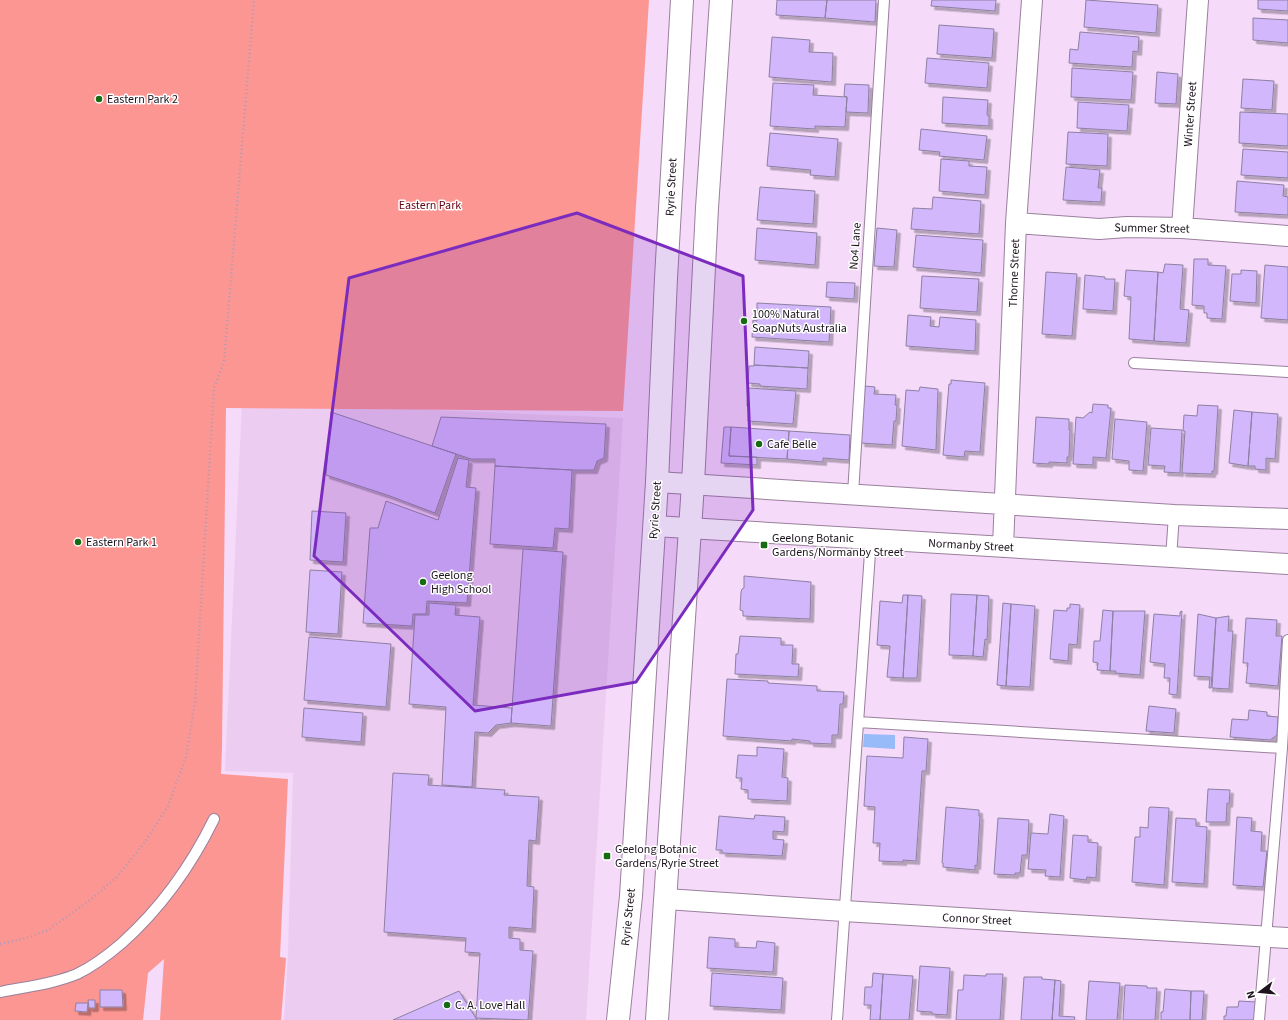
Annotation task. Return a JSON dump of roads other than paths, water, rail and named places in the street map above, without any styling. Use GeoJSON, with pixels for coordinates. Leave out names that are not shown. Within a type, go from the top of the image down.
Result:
{"type":"FeatureCollection","features":[{"type":"Feature","properties":{"kind":"main road","name":"Ryrie Street"},"geometry":{"type":"LineString","coordinates":[[618,1020],[631,896],[657,482],[666,278],[682,0]]}},
{"type":"Feature","properties":{"kind":"main road"},"geometry":{"type":"LineString","coordinates":[[657,1020],[693,484],[707,208],[721,0]]}},
{"type":"Feature","properties":{"kind":"main road"},"geometry":{"type":"LineString","coordinates":[[631,896],[666,899]]}},
{"type":"Feature","properties":{"kind":"street","name":"Thorne Street"},"geometry":{"type":"LineString","coordinates":[[1003,547],[1006,505],[1016,223],[1032,0]]}},
{"type":"Feature","properties":{"kind":"street","name":"Winter Street"},"geometry":{"type":"LineString","coordinates":[[1182,228],[1198,0]]}},
{"type":"Feature","properties":{"kind":"street","name":"Summer Street"},"geometry":{"type":"LineString","coordinates":[[1016,223],[1099,228],[1182,228],[1288,236]]}},
{"type":"Feature","properties":{"kind":"street"},"geometry":{"type":"LineString","coordinates":[[657,482],[1174,515],[1288,519]]}},
{"type":"Feature","properties":{"kind":"street","name":"Normanby Street"},"geometry":{"type":"LineString","coordinates":[[654,526],[1288,564]]}},
{"type":"Feature","properties":{"kind":"street","name":"Connor Street"},"geometry":{"type":"LineString","coordinates":[[666,899],[1288,938]]}},
{"type":"Feature","properties":{"kind":"lane","name":"No4 Lane"},"geometry":{"type":"LineString","coordinates":[[853,494],[884,0]]}},
{"type":"Feature","properties":{"kind":"lane"},"geometry":{"type":"LineString","coordinates":[[1134,363],[1288,372]]}},
{"type":"Feature","properties":{"kind":"lane"},"geometry":{"type":"LineString","coordinates":[[1171,558],[1174,515]]}},
{"type":"Feature","properties":{"kind":"lane"},"geometry":{"type":"LineString","coordinates":[[837,1020],[871,539]]}},
{"type":"Feature","properties":{"kind":"lane"},"geometry":{"type":"LineString","coordinates":[[1259,1020],[1282,748],[1288,640]]}},
{"type":"Feature","properties":{"kind":"lane"},"geometry":{"type":"LineString","coordinates":[[858,722],[1282,748]]}},
{"type":"Feature","properties":{"kind":"lane"},"geometry":{"type":"LineString","coordinates":[[0,992],[59,980],[95,965],[105,957],[149,916],[170,891],[195,854],[214,819]]}},
{"type":"Feature","properties":{"kind":"water"},"geometry":{"type":"Polygon","coordinates":[[[864,734],[895,735],[895,749],[863,747],[864,734]]]}},
{"type":"Feature","properties":{"kind":"place","name":"Eastern Park 2"},"geometry":{"type":"Point","coordinates":[99,99]}},
{"type":"Feature","properties":{"kind":"place","name":"100% Natural SoapNuts Australia"},"geometry":{"type":"Point","coordinates":[744,321]}},
{"type":"Feature","properties":{"kind":"place","name":"Cafe Belle"},"geometry":{"type":"Point","coordinates":[759,444]}},
{"type":"Feature","properties":{"kind":"place","name":"Eastern Park 1"},"geometry":{"type":"Point","coordinates":[78,542]}},
{"type":"Feature","properties":{"kind":"place","name":"Geelong Botanic Gardens/Normanby Street"},"geometry":{"type":"Point","coordinates":[764,545]}},
{"type":"Feature","properties":{"kind":"place","name":"Geelong High School"},"geometry":{"type":"Point","coordinates":[423,582]}},
{"type":"Feature","properties":{"kind":"place","name":"Geelong Botanic Gardens/Ryrie Street"},"geometry":{"type":"Point","coordinates":[607,856]}},
{"type":"Feature","properties":{"kind":"place","name":"C. A. Love Hall"},"geometry":{"type":"Point","coordinates":[447,1005]}},
{"type":"Feature","properties":{"kind":"park label","name":"Eastern Park"},"geometry":{"type":"Point","coordinates":[430,205]}}]}
